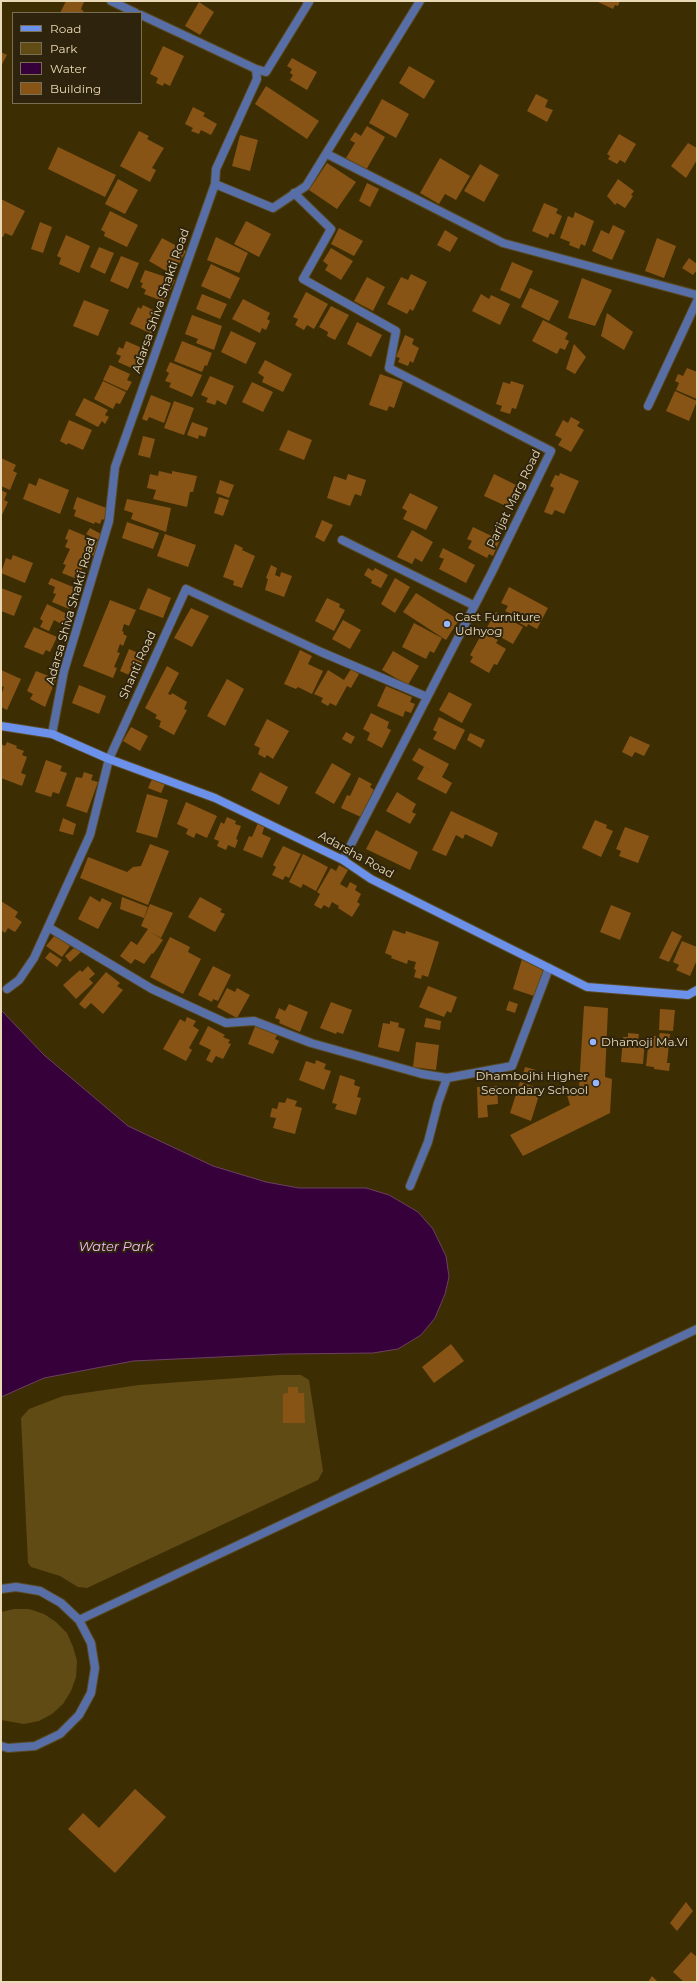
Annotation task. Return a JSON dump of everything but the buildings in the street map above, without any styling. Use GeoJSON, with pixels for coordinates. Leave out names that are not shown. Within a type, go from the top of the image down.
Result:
{"type":"FeatureCollection","features":[{"type":"Feature","properties":{"kind":"main road","name":"Adarsha Road"},"geometry":{"type":"LineString","coordinates":[[1,726],[52,734],[110,759],[215,798],[343,860],[371,879],[587,987],[688,995],[697,990]]}},
{"type":"Feature","properties":{"kind":"street"},"geometry":{"type":"LineString","coordinates":[[111,1],[134,12]]}},
{"type":"Feature","properties":{"kind":"street"},"geometry":{"type":"LineString","coordinates":[[142,15],[256,69],[266,72],[309,2],[307,1]]}},
{"type":"Feature","properties":{"kind":"street"},"geometry":{"type":"LineString","coordinates":[[214,184],[273,208],[306,186],[420,1]]}},
{"type":"Feature","properties":{"kind":"street","name":"Adarsa Shiva Shakti Road"},"geometry":{"type":"LineString","coordinates":[[52,734],[64,671],[109,521],[115,467],[214,184],[216,169],[257,79],[256,69]]}},
{"type":"Feature","properties":{"kind":"street"},"geometry":{"type":"LineString","coordinates":[[327,154],[503,243],[697,295]]}},
{"type":"Feature","properties":{"kind":"street","name":"Parijat Marg Road"},"geometry":{"type":"LineString","coordinates":[[294,193],[331,228],[302,279],[396,331],[389,368],[551,451],[491,574],[473,606],[343,860]]}},
{"type":"Feature","properties":{"kind":"street"},"geometry":{"type":"LineString","coordinates":[[648,406],[697,300]]}},
{"type":"Feature","properties":{"kind":"street"},"geometry":{"type":"LineString","coordinates":[[342,540],[473,606]]}},
{"type":"Feature","properties":{"kind":"street","name":"Shanti Road"},"geometry":{"type":"LineString","coordinates":[[7,989],[19,980],[34,958],[90,835],[110,759],[186,589],[321,652],[427,697]]}},
{"type":"Feature","properties":{"kind":"street"},"geometry":{"type":"LineString","coordinates":[[48,927],[152,989],[226,1023],[254,1021],[311,1043],[422,1074],[447,1078],[512,1066],[549,968]]}},
{"type":"Feature","properties":{"kind":"street"},"geometry":{"type":"LineString","coordinates":[[410,1186],[428,1142],[438,1103],[447,1078]]}},
{"type":"Feature","properties":{"kind":"street"},"geometry":{"type":"LineString","coordinates":[[79,1620],[697,1329]]}},
{"type":"Feature","properties":{"kind":"street"},"geometry":{"type":"LineString","coordinates":[[1,1589],[16,1587],[40,1591],[62,1603],[79,1620],[90,1643],[94,1668],[90,1693],[79,1715],[60,1734],[35,1746],[8,1748],[1,1746]]}},
{"type":"Feature","properties":{"kind":"green space"},"geometry":{"type":"Polygon","coordinates":[[[280,1375],[301,1375],[309,1380],[323,1471],[318,1480],[87,1588],[78,1587],[60,1576],[31,1567],[28,1563],[21,1418],[29,1409],[63,1396],[139,1385],[280,1375]]]}},
{"type":"Feature","properties":{"kind":"green space"},"geometry":{"type":"Polygon","coordinates":[[[14,1609],[29,1609],[44,1614],[56,1622],[67,1633],[77,1661],[76,1677],[71,1691],[63,1704],[52,1714],[39,1721],[24,1724],[1,1720],[1,1612],[14,1609]]]}},
{"type":"Feature","properties":{"kind":"water","name":"Water Park"},"geometry":{"type":"Polygon","coordinates":[[[1,1010],[44,1055],[128,1126],[213,1166],[266,1182],[299,1188],[366,1188],[389,1195],[418,1212],[433,1229],[446,1256],[449,1277],[445,1294],[435,1318],[421,1335],[398,1349],[373,1353],[284,1354],[133,1361],[44,1378],[1,1397],[1,1010]]]}},
{"type":"Feature","properties":{"kind":"place","name":"Cast Furniture Udhyog"},"geometry":{"type":"Point","coordinates":[447,624]}},
{"type":"Feature","properties":{"kind":"place","name":"Dhamoji Ma.Vi"},"geometry":{"type":"Point","coordinates":[593,1042]}},
{"type":"Feature","properties":{"kind":"place","name":"Dhambojhi Higher Secondary School"},"geometry":{"type":"Point","coordinates":[596,1083]}}]}
